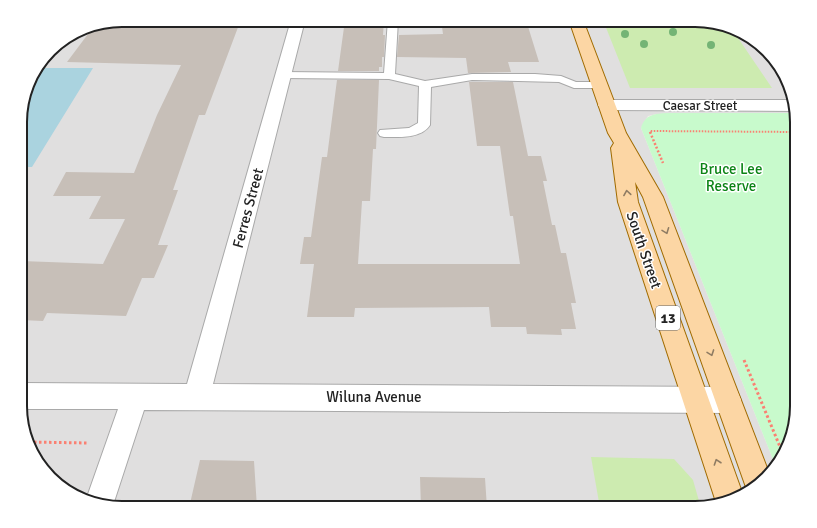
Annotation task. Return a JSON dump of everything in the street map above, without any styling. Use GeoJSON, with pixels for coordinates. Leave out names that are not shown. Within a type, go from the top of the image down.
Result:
{"type":"FeatureCollection","features":[{"type":"Feature","properties":{"kind":"main road","name":"South Street"},"geometry":{"type":"LineString","coordinates":[[579,27],[618,133],[653,197],[756,478]]}},
{"type":"Feature","properties":{"kind":"main road","name":"South Street"},"geometry":{"type":"LineString","coordinates":[[618,133],[628,202],[729,495]]}},
{"type":"Feature","properties":{"kind":"street","name":"Ferres Street"},"geometry":{"type":"LineString","coordinates":[[197,396],[296,27]]}},
{"type":"Feature","properties":{"kind":"street","name":"Caesar Street"},"geometry":{"type":"LineString","coordinates":[[607,105],[788,106]]}},
{"type":"Feature","properties":{"kind":"street","name":"Wiluna Avenue"},"geometry":{"type":"LineString","coordinates":[[27,396],[728,400]]}},
{"type":"Feature","properties":{"kind":"street"},"geometry":{"type":"LineString","coordinates":[[101,499],[135,397]]}},
{"type":"Feature","properties":{"kind":"lane"},"geometry":{"type":"LineString","coordinates":[[389,76],[392,27]]}},
{"type":"Feature","properties":{"kind":"lane"},"geometry":{"type":"LineString","coordinates":[[284,75],[389,76],[425,84],[472,77],[535,77],[561,79],[574,85],[600,85]]}},
{"type":"Feature","properties":{"kind":"lane"},"geometry":{"type":"LineString","coordinates":[[384,133],[411,132],[424,125],[425,84]]}},
{"type":"Feature","properties":{"kind":"path"},"geometry":{"type":"LineString","coordinates":[[664,166],[650,131],[790,132]]}},
{"type":"Feature","properties":{"kind":"path"},"geometry":{"type":"LineString","coordinates":[[741,352],[780,447]]}},
{"type":"Feature","properties":{"kind":"path"},"geometry":{"type":"LineString","coordinates":[[34,442],[87,443]]}},
{"type":"Feature","properties":{"kind":"shaded area"},"geometry":{"type":"Polygon","coordinates":[[[122,27],[708,28],[720,30],[737,37],[748,43],[766,59],[774,69],[783,86],[790,113],[657,114],[648,116],[641,128],[773,460],[758,477],[743,488],[720,498],[701,501],[122,501],[97,498],[69,485],[55,473],[40,454],[30,431],[27,406],[28,109],[34,86],[43,69],[59,51],[74,40],[97,30],[122,27]]]}},
{"type":"Feature","properties":{"kind":"green space"},"geometry":{"type":"Polygon","coordinates":[[[606,27],[695,27],[726,32],[738,37],[772,88],[630,88],[606,27]]]}},
{"type":"Feature","properties":{"kind":"green space","name":"Bruce Lee Reserve"},"geometry":{"type":"Polygon","coordinates":[[[790,113],[790,412],[785,437],[773,460],[641,128],[648,117],[655,114],[790,113]]]}},
{"type":"Feature","properties":{"kind":"green space"},"geometry":{"type":"Polygon","coordinates":[[[591,457],[674,459],[693,480],[699,501],[599,501],[591,457]]]}},
{"type":"Feature","properties":{"kind":"water"},"geometry":{"type":"Polygon","coordinates":[[[93,68],[32,167],[27,167],[28,109],[34,86],[43,69],[93,68]]]}},
{"type":"Feature","properties":{"kind":"building"},"geometry":{"type":"Polygon","coordinates":[[[122,27],[238,27],[205,115],[199,115],[173,190],[178,190],[158,245],[168,245],[154,278],[142,278],[126,316],[47,313],[43,321],[27,320],[27,261],[103,264],[125,219],[89,219],[101,196],[53,196],[66,172],[134,173],[157,115],[181,65],[67,62],[89,33],[97,30],[122,27]]]}},
{"type":"Feature","properties":{"kind":"building"},"geometry":{"type":"Polygon","coordinates":[[[344,27],[384,27],[383,35],[385,35],[384,57],[382,57],[382,67],[379,67],[379,71],[338,71],[344,27]]]}},
{"type":"Feature","properties":{"kind":"building"},"geometry":{"type":"Polygon","coordinates":[[[442,27],[528,27],[539,62],[508,62],[511,72],[468,73],[466,58],[397,57],[399,35],[443,34],[442,27]]]}},
{"type":"Feature","properties":{"kind":"building"},"geometry":{"type":"Polygon","coordinates":[[[337,80],[379,80],[376,149],[373,149],[370,201],[362,201],[358,264],[520,264],[513,216],[510,216],[500,146],[477,146],[469,82],[513,82],[528,156],[541,156],[547,181],[543,181],[552,225],[555,225],[561,253],[566,253],[576,303],[571,303],[576,329],[561,329],[562,335],[527,334],[526,327],[491,327],[489,307],[355,308],[354,317],[307,317],[314,264],[300,264],[304,237],[311,237],[322,157],[327,157],[337,80]]]}},
{"type":"Feature","properties":{"kind":"building"},"geometry":{"type":"Polygon","coordinates":[[[200,460],[254,461],[257,501],[191,501],[200,460]]]}},
{"type":"Feature","properties":{"kind":"building"},"geometry":{"type":"Polygon","coordinates":[[[420,477],[485,478],[487,501],[421,501],[420,477]]]}}]}
